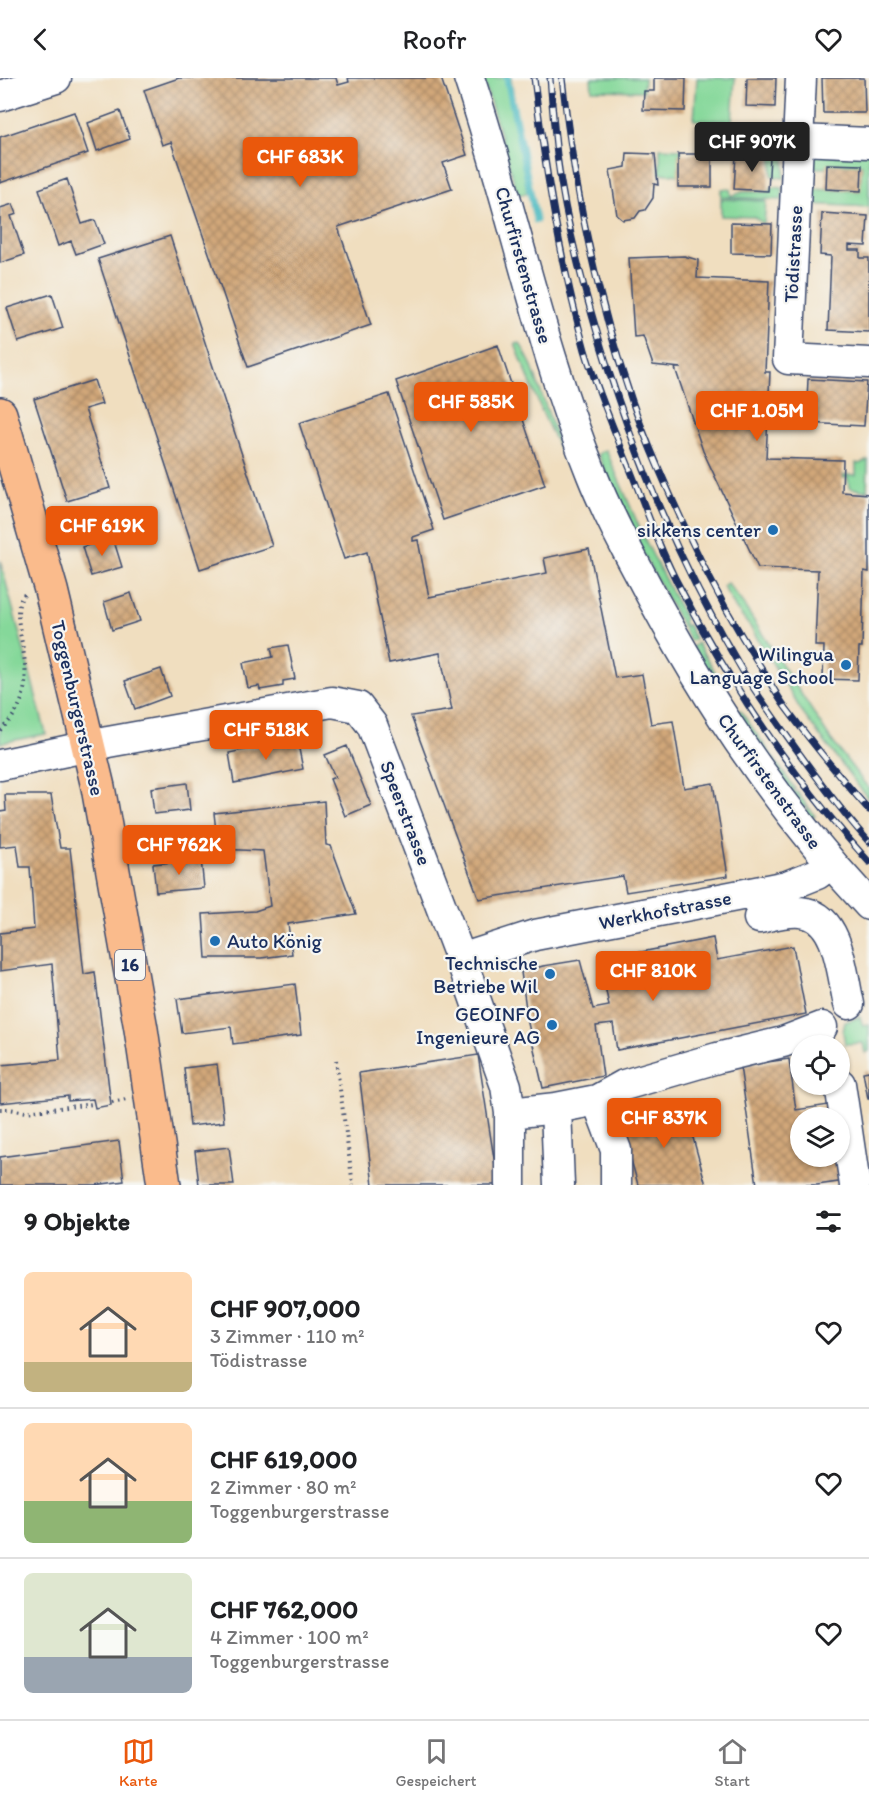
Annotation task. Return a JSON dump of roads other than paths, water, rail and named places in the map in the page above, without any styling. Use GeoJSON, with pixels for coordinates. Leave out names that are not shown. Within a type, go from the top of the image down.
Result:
{"type":"FeatureCollection","features":[{"type":"Feature","properties":{"kind":"main road","name":"Toggenburgerstrasse"},"geometry":{"type":"LineString","coordinates":[[0,414],[51,590],[89,747],[141,1029],[164,1185]]}},
{"type":"Feature","properties":{"kind":"street"},"geometry":{"type":"LineString","coordinates":[[0,96],[56,78]]}},
{"type":"Feature","properties":{"kind":"street","name":"Churfirstenstrasse"},"geometry":{"type":"LineString","coordinates":[[469,78],[550,354],[591,474],[612,522],[671,635],[706,693],[773,792],[831,864],[869,905]]}},
{"type":"Feature","properties":{"kind":"street","name":"Tödistrasse"},"geometry":{"type":"LineString","coordinates":[[801,78],[788,359],[869,363]]}},
{"type":"Feature","properties":{"kind":"street"},"geometry":{"type":"LineString","coordinates":[[799,140],[869,143]]}},
{"type":"Feature","properties":{"kind":"street","name":"Speerstrasse"},"geometry":{"type":"LineString","coordinates":[[0,765],[332,702],[358,707],[372,725],[461,959],[506,1086],[510,1113],[510,1185]]}},
{"type":"Feature","properties":{"kind":"street","name":"Werkhofstrasse"},"geometry":{"type":"LineString","coordinates":[[461,959],[535,935],[787,886],[817,874],[831,864]]}},
{"type":"Feature","properties":{"kind":"street"},"geometry":{"type":"LineString","coordinates":[[759,918],[787,912],[806,912],[823,921],[834,938],[859,1003],[832,1009],[827,1013],[825,1035]]}},
{"type":"Feature","properties":{"kind":"street"},"geometry":{"type":"LineString","coordinates":[[510,1113],[556,1108],[597,1100],[624,1085],[717,1058],[790,1041]]}},
{"type":"Feature","properties":{"kind":"street"},"geometry":{"type":"LineString","coordinates":[[842,1095],[855,1185]]}},
{"type":"Feature","properties":{"kind":"street"},"geometry":{"type":"LineString","coordinates":[[597,1100],[616,1150],[616,1185]]}},
{"type":"Feature","properties":{"kind":"street"},"geometry":{"type":"LineString","coordinates":[[556,1108],[559,1185]]}},
{"type":"Feature","properties":{"kind":"waterway"},"geometry":{"type":"LineString","coordinates":[[507,78],[536,220]]}},
{"type":"Feature","properties":{"kind":"railway"},"geometry":{"type":"LineString","coordinates":[[534,78],[554,215],[585,350],[606,410],[664,554],[697,619],[740,692],[788,763],[869,862]]}},
{"type":"Feature","properties":{"kind":"railway"},"geometry":{"type":"LineString","coordinates":[[550,78],[560,176],[577,260],[623,414],[658,503],[698,591],[745,675],[839,807],[869,842]]}},
{"type":"Feature","properties":{"kind":"railway"},"geometry":{"type":"LineString","coordinates":[[562,78],[580,201],[597,282],[619,361],[652,453],[690,538],[742,637],[786,708],[869,810]]}},
{"type":"Feature","properties":{"kind":"place","name":"sikkens center"},"geometry":{"type":"Point","coordinates":[773,530]}},
{"type":"Feature","properties":{"kind":"place","name":"Wilingua Language School"},"geometry":{"type":"Point","coordinates":[846,665]}},
{"type":"Feature","properties":{"kind":"place","name":"Auto König"},"geometry":{"type":"Point","coordinates":[215,941]}},
{"type":"Feature","properties":{"kind":"place","name":"Technische Betriebe Wil"},"geometry":{"type":"Point","coordinates":[550,974]}},
{"type":"Feature","properties":{"kind":"place","name":"GEOINFO Ingenieure AG"},"geometry":{"type":"Point","coordinates":[552,1025]}}]}
